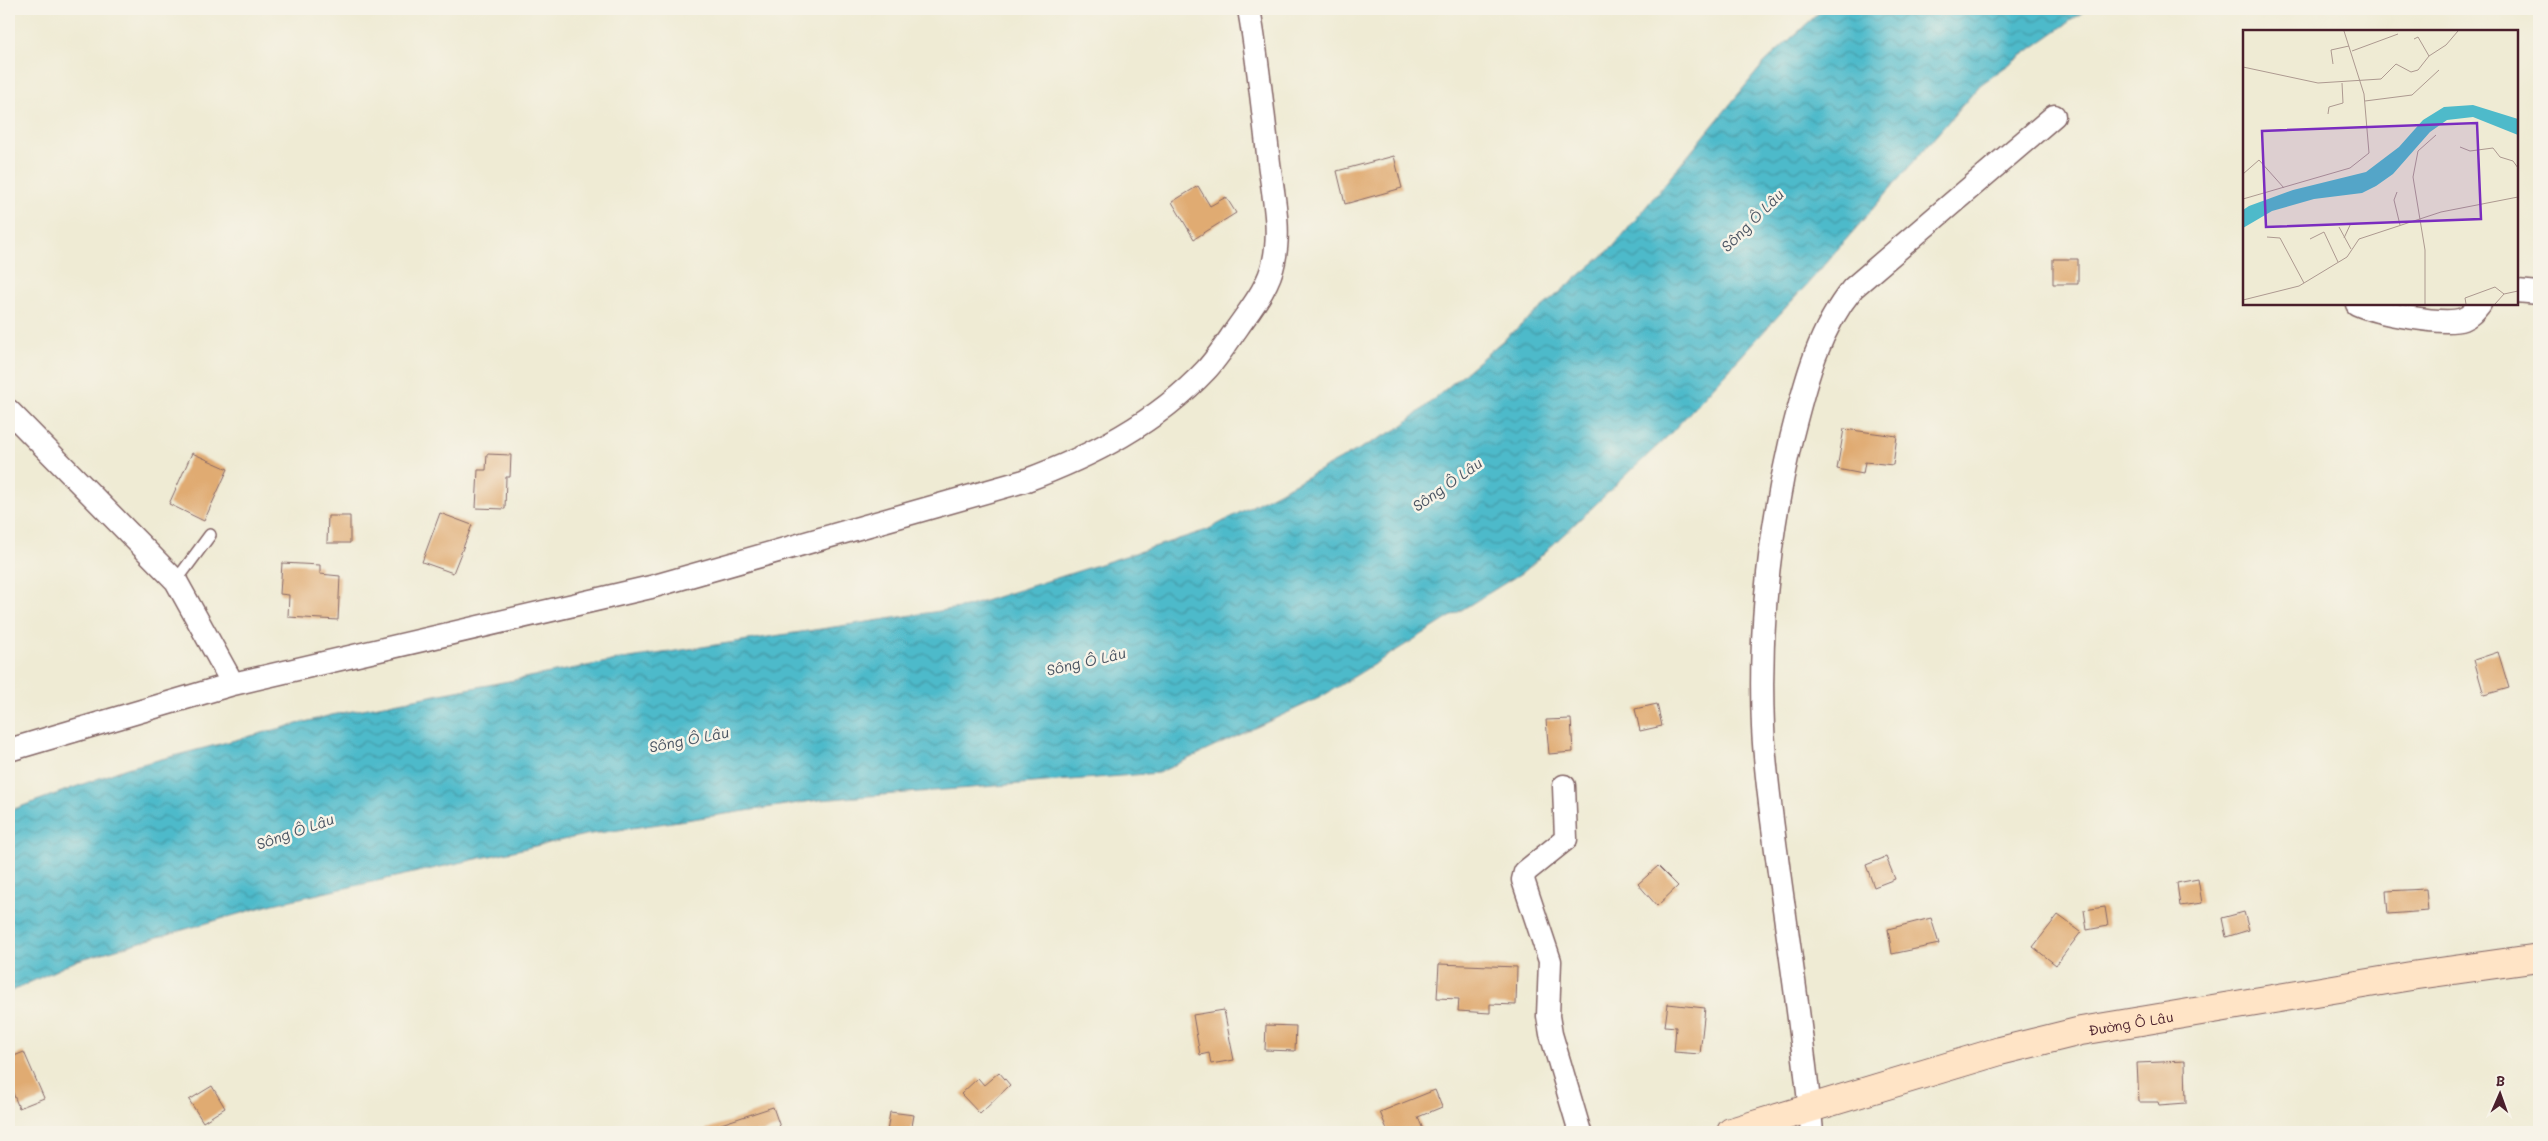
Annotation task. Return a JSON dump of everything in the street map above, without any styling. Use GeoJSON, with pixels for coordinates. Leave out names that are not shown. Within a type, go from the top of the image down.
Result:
{"type":"FeatureCollection","features":[{"type":"Feature","properties":{"kind":"main road","name":"Đường Ô Lâu"},"geometry":{"type":"LineString","coordinates":[[1732,1132],[1811,1120],[2000,1051],[2082,1032],[2411,976],[2539,958]]}},
{"type":"Feature","properties":{"kind":"street"},"geometry":{"type":"LineString","coordinates":[[9,750],[233,684],[650,587],[1024,481],[1073,463],[1120,439],[1181,394],[1208,369],[1253,306],[1269,278],[1274,261],[1276,221],[1258,65],[1249,9]]}},
{"type":"Feature","properties":{"kind":"street"},"geometry":{"type":"LineString","coordinates":[[1811,1120],[1769,802],[1763,729],[1761,662],[1769,571],[1778,502],[1803,390],[1823,333],[1836,308],[1853,288],[2054,116]]}},
{"type":"Feature","properties":{"kind":"street"},"geometry":{"type":"LineString","coordinates":[[2518,291],[2539,293]]}},
{"type":"Feature","properties":{"kind":"street"},"geometry":{"type":"LineString","coordinates":[[2361,305],[2382,313],[2453,321],[2468,317],[2479,305]]}},
{"type":"Feature","properties":{"kind":"street"},"geometry":{"type":"LineString","coordinates":[[9,410],[176,581],[233,684]]}},
{"type":"Feature","properties":{"kind":"street"},"geometry":{"type":"LineString","coordinates":[[1564,786],[1566,839],[1525,872],[1523,880],[1550,961],[1548,1016],[1551,1034],[1580,1132]]}},
{"type":"Feature","properties":{"kind":"lane"},"geometry":{"type":"LineString","coordinates":[[176,581],[210,535]]}},
{"type":"Feature","properties":{"kind":"water","name":"Sông Ô Lâu"},"geometry":{"type":"Polygon","coordinates":[[[1823,9],[2087,9],[1980,85],[1811,280],[1669,435],[1526,570],[1321,697],[1158,773],[819,800],[585,835],[273,904],[78,960],[9,992],[9,811],[127,768],[332,715],[623,659],[966,607],[1207,530],[1401,427],[1613,247],[1764,63],[1823,9]]]}},
{"type":"Feature","properties":{"kind":"building"},"geometry":{"type":"Polygon","coordinates":[[[1394,156],[1402,188],[1345,204],[1337,171],[1394,156]]]}},
{"type":"Feature","properties":{"kind":"building"},"geometry":{"type":"Polygon","coordinates":[[[1198,186],[1210,206],[1226,197],[1236,213],[1194,239],[1172,202],[1198,186]]]}},
{"type":"Feature","properties":{"kind":"building"},"geometry":{"type":"Polygon","coordinates":[[[2053,259],[2078,259],[2078,284],[2053,284],[2053,259]]]}},
{"type":"Feature","properties":{"kind":"building"},"geometry":{"type":"Polygon","coordinates":[[[1844,429],[1897,436],[1893,465],[1865,462],[1863,474],[1837,469],[1844,429]]]}},
{"type":"Feature","properties":{"kind":"building"},"geometry":{"type":"Polygon","coordinates":[[[192,453],[228,469],[204,521],[169,504],[192,453]]]}},
{"type":"Feature","properties":{"kind":"building"},"geometry":{"type":"Polygon","coordinates":[[[487,454],[511,455],[510,477],[506,477],[505,509],[476,508],[478,470],[486,470],[487,454]]]}},
{"type":"Feature","properties":{"kind":"building"},"geometry":{"type":"Polygon","coordinates":[[[440,513],[472,525],[453,573],[422,562],[440,513]]]}},
{"type":"Feature","properties":{"kind":"building"},"geometry":{"type":"Polygon","coordinates":[[[328,516],[350,516],[350,543],[327,543],[328,516]]]}},
{"type":"Feature","properties":{"kind":"building"},"geometry":{"type":"Polygon","coordinates":[[[282,563],[320,565],[320,574],[340,576],[338,620],[288,617],[289,595],[280,594],[282,563]]]}},
{"type":"Feature","properties":{"kind":"building"},"geometry":{"type":"Polygon","coordinates":[[[2498,652],[2509,688],[2484,695],[2474,660],[2498,652]]]}},
{"type":"Feature","properties":{"kind":"building"},"geometry":{"type":"Polygon","coordinates":[[[1657,704],[1662,726],[1640,731],[1635,709],[1657,704]]]}},
{"type":"Feature","properties":{"kind":"building"},"geometry":{"type":"Polygon","coordinates":[[[1571,719],[1573,752],[1549,754],[1546,720],[1571,719]]]}},
{"type":"Feature","properties":{"kind":"building"},"geometry":{"type":"Polygon","coordinates":[[[1886,857],[1895,879],[1874,887],[1866,865],[1886,857]]]}},
{"type":"Feature","properties":{"kind":"building"},"geometry":{"type":"Polygon","coordinates":[[[1658,866],[1678,886],[1657,906],[1638,884],[1658,866]]]}},
{"type":"Feature","properties":{"kind":"building"},"geometry":{"type":"Polygon","coordinates":[[[2198,879],[2202,903],[2180,906],[2177,883],[2198,879]]]}},
{"type":"Feature","properties":{"kind":"building"},"geometry":{"type":"Polygon","coordinates":[[[2426,889],[2428,911],[2388,914],[2386,891],[2426,889]]]}},
{"type":"Feature","properties":{"kind":"building"},"geometry":{"type":"Polygon","coordinates":[[[2105,907],[2108,926],[2087,930],[2084,910],[2105,907]]]}},
{"type":"Feature","properties":{"kind":"building"},"geometry":{"type":"Polygon","coordinates":[[[2244,912],[2249,930],[2226,937],[2222,918],[2244,912]]]}},
{"type":"Feature","properties":{"kind":"building"},"geometry":{"type":"Polygon","coordinates":[[[2058,915],[2081,932],[2056,965],[2033,947],[2058,915]]]}},
{"type":"Feature","properties":{"kind":"building"},"geometry":{"type":"Polygon","coordinates":[[[1931,918],[1939,944],[1892,954],[1888,929],[1931,918]]]}},
{"type":"Feature","properties":{"kind":"building"},"geometry":{"type":"Polygon","coordinates":[[[1439,964],[1517,967],[1516,1005],[1490,1004],[1490,1013],[1458,1011],[1459,999],[1437,998],[1439,964]]]}},
{"type":"Feature","properties":{"kind":"building"},"geometry":{"type":"Polygon","coordinates":[[[1668,1004],[1705,1008],[1700,1054],[1674,1052],[1676,1027],[1665,1026],[1668,1004]]]}},
{"type":"Feature","properties":{"kind":"building"},"geometry":{"type":"Polygon","coordinates":[[[1224,1010],[1234,1060],[1211,1064],[1209,1053],[1200,1055],[1193,1015],[1224,1010]]]}},
{"type":"Feature","properties":{"kind":"building"},"geometry":{"type":"Polygon","coordinates":[[[1266,1025],[1296,1026],[1295,1051],[1265,1050],[1266,1025]]]}},
{"type":"Feature","properties":{"kind":"building"},"geometry":{"type":"Polygon","coordinates":[[[24,1052],[44,1098],[19,1108],[9,1083],[9,1058],[24,1052]]]}},
{"type":"Feature","properties":{"kind":"building"},"geometry":{"type":"Polygon","coordinates":[[[2185,1061],[2186,1103],[2159,1105],[2158,1102],[2139,1102],[2137,1063],[2185,1061]]]}},
{"type":"Feature","properties":{"kind":"building"},"geometry":{"type":"Polygon","coordinates":[[[999,1072],[1010,1085],[980,1114],[961,1094],[978,1078],[984,1085],[999,1072]]]}},
{"type":"Feature","properties":{"kind":"building"},"geometry":{"type":"Polygon","coordinates":[[[212,1086],[225,1108],[203,1122],[189,1100],[212,1086]]]}},
{"type":"Feature","properties":{"kind":"building"},"geometry":{"type":"Polygon","coordinates":[[[1435,1090],[1442,1107],[1418,1117],[1424,1132],[1388,1132],[1380,1112],[1435,1090]]]}},
{"type":"Feature","properties":{"kind":"building"},"geometry":{"type":"Polygon","coordinates":[[[773,1107],[780,1127],[763,1132],[707,1132],[706,1129],[773,1107]]]}},
{"type":"Feature","properties":{"kind":"building"},"geometry":{"type":"Polygon","coordinates":[[[890,1112],[914,1115],[911,1132],[887,1132],[890,1112]]]}}]}
